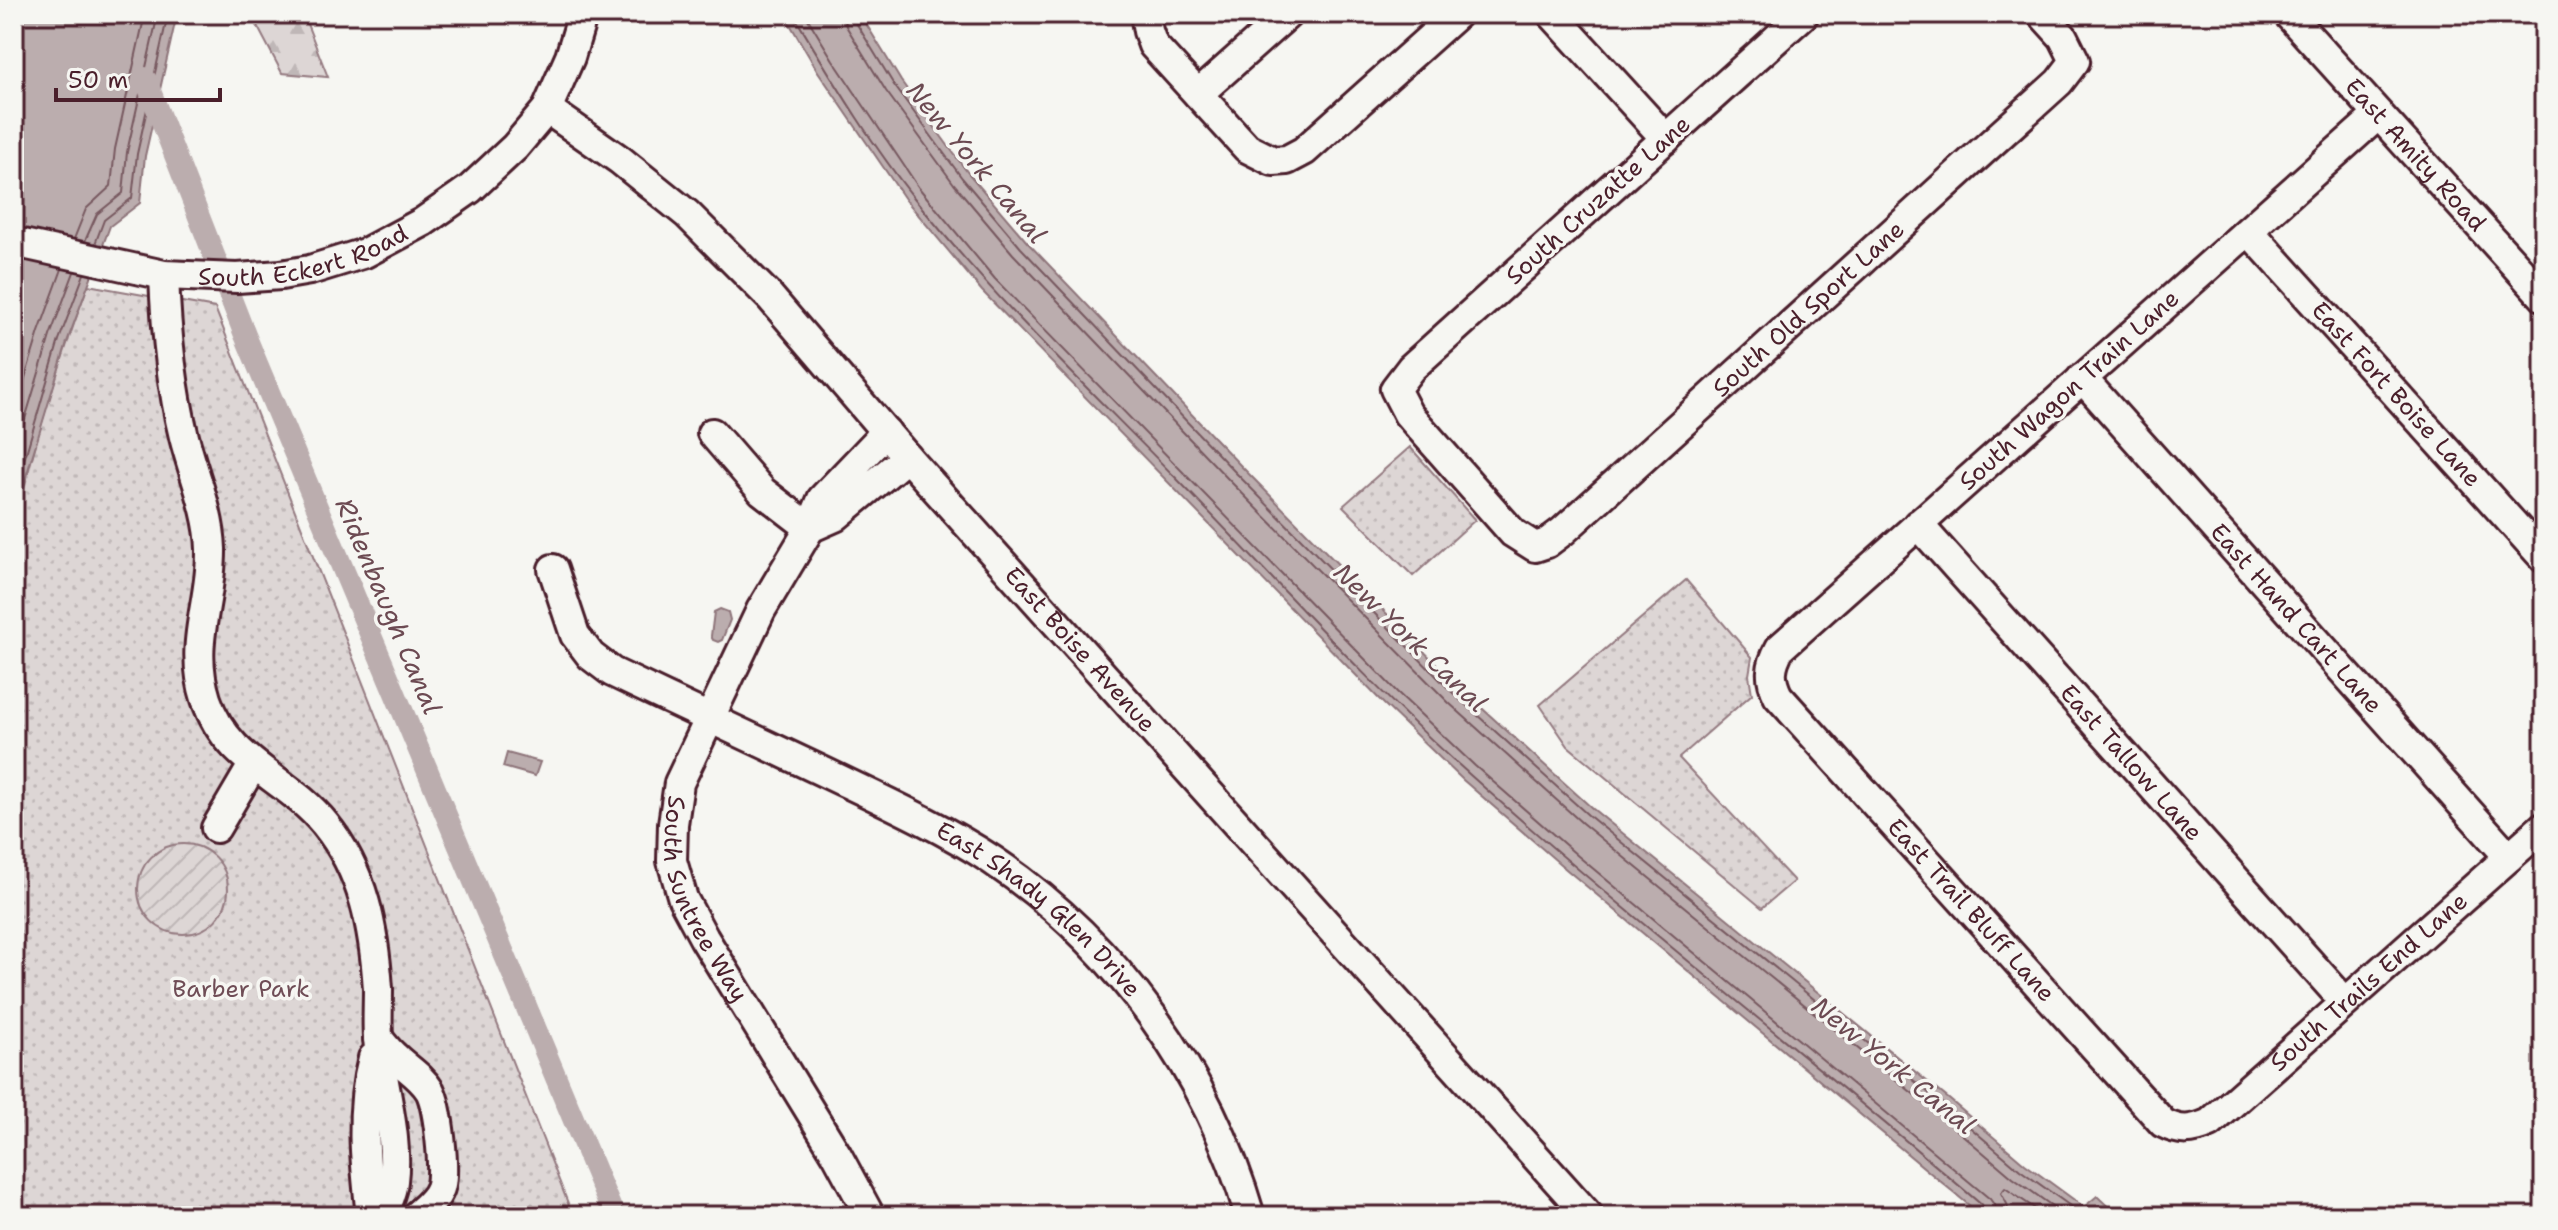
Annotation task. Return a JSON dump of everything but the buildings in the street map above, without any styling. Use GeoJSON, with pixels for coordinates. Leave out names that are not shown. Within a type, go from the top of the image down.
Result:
{"type":"FeatureCollection","features":[{"type":"Feature","properties":{"kind":"street","name":"South Eckert Road"},"geometry":{"type":"LineString","coordinates":[[14,242],[164,275],[281,275],[310,270],[365,253],[423,222],[470,189],[515,147],[547,109],[570,57],[583,14]]}},
{"type":"Feature","properties":{"kind":"street"},"geometry":{"type":"LineString","coordinates":[[1198,94],[1288,14]]}},
{"type":"Feature","properties":{"kind":"street"},"geometry":{"type":"LineString","coordinates":[[1145,15],[1153,45],[1247,148],[1273,161],[1287,160],[1304,151],[1457,14]]}},
{"type":"Feature","properties":{"kind":"street"},"geometry":{"type":"LineString","coordinates":[[1552,14],[1666,139]]}},
{"type":"Feature","properties":{"kind":"street","name":"South Cruzatte Lane"},"geometry":{"type":"LineString","coordinates":[[1395,389],[1411,368],[1804,14]]}},
{"type":"Feature","properties":{"kind":"street","name":"South Old Sport Lane"},"geometry":{"type":"LineString","coordinates":[[1395,389],[1408,414],[1513,533],[1535,547],[1555,537],[2059,82],[2075,61],[2063,37],[2042,14]]}},
{"type":"Feature","properties":{"kind":"street","name":"East Amity Road"},"geometry":{"type":"LineString","coordinates":[[2288,14],[2544,297]]}},
{"type":"Feature","properties":{"kind":"street","name":"East Boise Avenue"},"geometry":{"type":"LineString","coordinates":[[547,109],[620,160],[687,214],[770,297],[907,457],[1589,1216]]}},
{"type":"Feature","properties":{"kind":"street","name":"South Wagon Train Lane"},"geometry":{"type":"LineString","coordinates":[[1771,673],[1780,648],[2378,115]]}},
{"type":"Feature","properties":{"kind":"street","name":"East Fort Boise Lane"},"geometry":{"type":"LineString","coordinates":[[2249,231],[2544,558]]}},
{"type":"Feature","properties":{"kind":"street"},"geometry":{"type":"LineString","coordinates":[[164,275],[166,329],[174,394],[208,525],[211,550],[200,625],[200,674],[212,715],[223,734],[253,765],[303,800],[342,846],[354,867],[373,935],[378,1038],[391,1120],[393,1183],[382,1216]]}},
{"type":"Feature","properties":{"kind":"street","name":"East Hand Cart Lane"},"geometry":{"type":"LineString","coordinates":[[2082,378],[2509,857]]}},
{"type":"Feature","properties":{"kind":"street","name":"South Suntree Way"},"geometry":{"type":"LineString","coordinates":[[870,1216],[837,1155],[704,938],[683,899],[672,861],[679,783],[761,610],[810,528],[822,499],[886,432]]}},
{"type":"Feature","properties":{"kind":"street"},"geometry":{"type":"LineString","coordinates":[[712,433],[762,491],[810,528],[835,517],[907,457]]}},
{"type":"Feature","properties":{"kind":"street","name":"East Tallow Lane"},"geometry":{"type":"LineString","coordinates":[[1918,524],[2345,1002]]}},
{"type":"Feature","properties":{"kind":"street","name":"East Shady Glen Drive"},"geometry":{"type":"LineString","coordinates":[[553,569],[575,635],[591,656],[612,672],[891,804],[992,860],[1068,919],[1138,995],[1189,1073],[1230,1151],[1250,1216]]}},
{"type":"Feature","properties":{"kind":"street","name":"East Trail Bluff Lane"},"geometry":{"type":"LineString","coordinates":[[1771,673],[1778,696],[2163,1123],[2188,1131]]}},
{"type":"Feature","properties":{"kind":"street"},"geometry":{"type":"LineString","coordinates":[[216,828],[253,765]]}},
{"type":"Feature","properties":{"kind":"street","name":"South Trails End Lane"},"geometry":{"type":"LineString","coordinates":[[2188,1131],[2210,1123],[2544,826]]}},
{"type":"Feature","properties":{"kind":"street"},"geometry":{"type":"LineString","coordinates":[[371,1216],[363,1116],[367,1080],[378,1038]]}},
{"type":"Feature","properties":{"kind":"street"},"geometry":{"type":"LineString","coordinates":[[378,1038],[393,1056],[423,1081],[436,1110],[443,1175],[440,1190],[416,1216]]}},
{"type":"Feature","properties":{"kind":"green space"},"geometry":{"type":"Polygon","coordinates":[[[251,14],[301,14],[328,77],[282,73],[251,14]]]}},
{"type":"Feature","properties":{"kind":"green space","name":"Barber Park"},"geometry":{"type":"Polygon","coordinates":[[[88,285],[215,308],[573,1216],[14,1216],[14,532],[46,407],[88,285]]]}},
{"type":"Feature","properties":{"kind":"green space"},"geometry":{"type":"Polygon","coordinates":[[[1410,447],[1475,520],[1413,576],[1343,506],[1410,447]]]}},
{"type":"Feature","properties":{"kind":"green space"},"geometry":{"type":"Polygon","coordinates":[[[1686,580],[1752,657],[1749,675],[1752,694],[1679,758],[1794,881],[1762,908],[1568,746],[1540,705],[1686,580]]]}},
{"type":"Feature","properties":{"kind":"green space"},"geometry":{"type":"Polygon","coordinates":[[[174,844],[192,844],[208,851],[221,864],[228,880],[228,898],[221,914],[208,927],[192,934],[174,934],[158,927],[145,914],[138,898],[138,880],[145,864],[158,851],[174,844]]]}},
{"type":"Feature","properties":{"kind":"water"},"geometry":{"type":"Polygon","coordinates":[[[14,14],[177,14],[145,156],[140,203],[110,226],[67,342],[25,480],[14,532],[14,14]]]}},
{"type":"Feature","properties":{"kind":"water","name":"New York Canal"},"geometry":{"type":"Polygon","coordinates":[[[784,14],[860,14],[901,81],[968,173],[1027,242],[1242,467],[1462,690],[1593,809],[2025,1164],[2084,1207],[2097,1196],[2118,1216],[1982,1216],[1463,780],[1384,704],[982,291],[905,199],[817,70],[784,14]]]}},
{"type":"Feature","properties":{"kind":"water"},"geometry":{"type":"Polygon","coordinates":[[[720,609],[728,612],[730,620],[722,640],[718,642],[711,636],[714,612],[720,609]]]}},
{"type":"Feature","properties":{"kind":"water"},"geometry":{"type":"Polygon","coordinates":[[[507,753],[540,762],[535,776],[503,767],[507,753]]]}},
{"type":"Feature","properties":{"kind":"waterway","name":"Ridenbaugh Canal"},"geometry":{"type":"LineString","coordinates":[[145,78],[245,335],[614,1216]]}}]}
